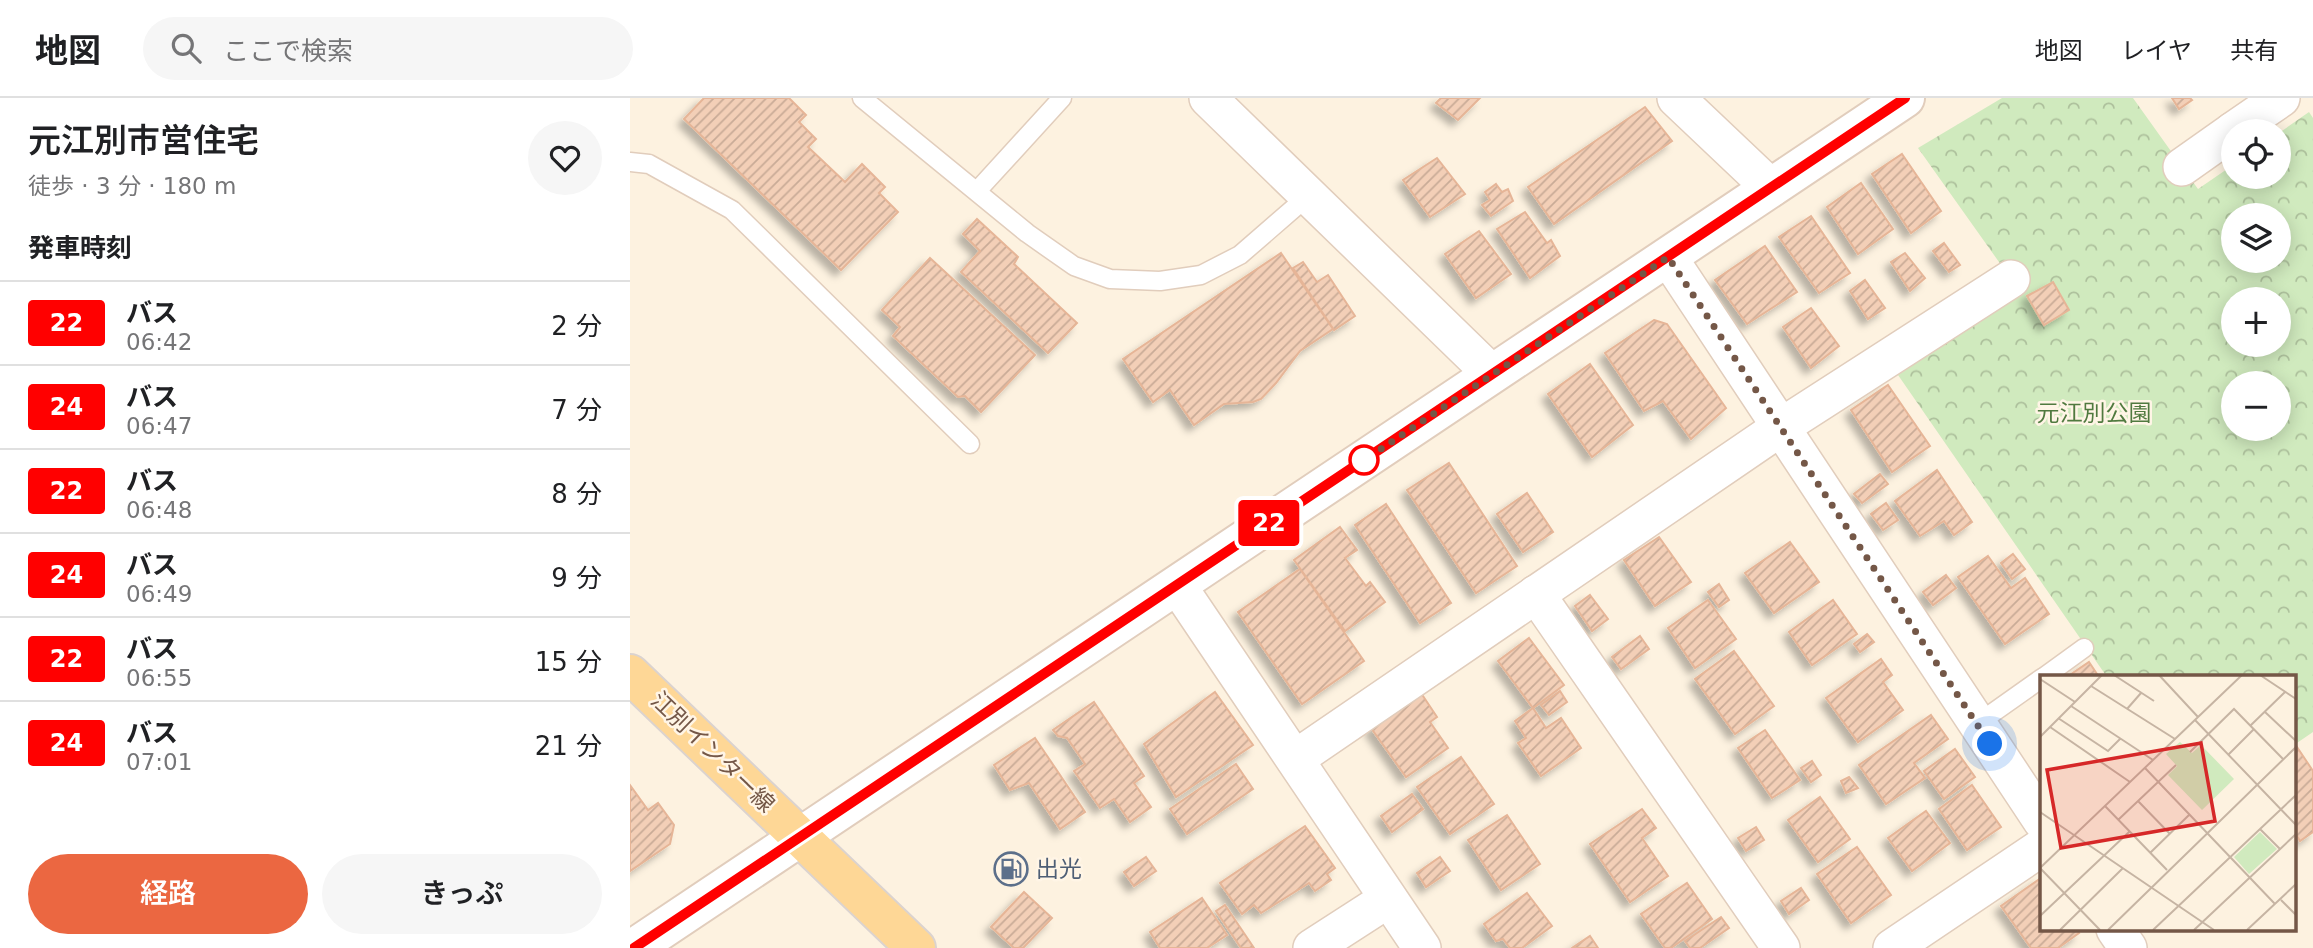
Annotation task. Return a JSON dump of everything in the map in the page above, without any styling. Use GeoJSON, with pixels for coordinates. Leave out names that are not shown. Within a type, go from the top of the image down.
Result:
{"type":"FeatureCollection","features":[{"type":"Feature","properties":{"kind":"main road","name":"江別インター線"},"geometry":{"type":"LineString","coordinates":[[630,674],[916,948]]}},
{"type":"Feature","properties":{"kind":"street"},"geometry":{"type":"LineString","coordinates":[[1208,98],[1492,374]]}},
{"type":"Feature","properties":{"kind":"street"},"geometry":{"type":"LineString","coordinates":[[1676,98],[1771,188]]}},
{"type":"Feature","properties":{"kind":"street"},"geometry":{"type":"LineString","coordinates":[[634,948],[1905,98]]}},
{"type":"Feature","properties":{"kind":"street"},"geometry":{"type":"LineString","coordinates":[[2250,119],[2281,98]]}},
{"type":"Feature","properties":{"kind":"street"},"geometry":{"type":"LineString","coordinates":[[2182,167],[2221,139]]}},
{"type":"Feature","properties":{"kind":"street"},"geometry":{"type":"LineString","coordinates":[[1668,257],[2040,818]]}},
{"type":"Feature","properties":{"kind":"street"},"geometry":{"type":"LineString","coordinates":[[1295,759],[1781,427],[2011,279]]}},
{"type":"Feature","properties":{"kind":"street"},"geometry":{"type":"LineString","coordinates":[[1177,585],[1422,948]]}},
{"type":"Feature","properties":{"kind":"street"},"geometry":{"type":"LineString","coordinates":[[1536,594],[1781,948]]}},
{"type":"Feature","properties":{"kind":"street"},"geometry":{"type":"LineString","coordinates":[[1892,948],[2040,847]]}},
{"type":"Feature","properties":{"kind":"street"},"geometry":{"type":"LineString","coordinates":[[1312,948],[1388,899]]}},
{"type":"Feature","properties":{"kind":"street"},"geometry":{"type":"LineString","coordinates":[[2116,930],[2128,948]]}},
{"type":"Feature","properties":{"kind":"lane"},"geometry":{"type":"LineString","coordinates":[[862,98],[1027,233],[1074,266],[1110,279],[1160,281],[1201,275],[1240,255],[1308,196]]}},
{"type":"Feature","properties":{"kind":"lane"},"geometry":{"type":"LineString","coordinates":[[977,191],[1062,98]]}},
{"type":"Feature","properties":{"kind":"lane"},"geometry":{"type":"LineString","coordinates":[[630,162],[649,164],[732,210],[970,444]]}},
{"type":"Feature","properties":{"kind":"lane"},"geometry":{"type":"LineString","coordinates":[[2046,675],[2084,648]]}},
{"type":"Feature","properties":{"kind":"lane"},"geometry":{"type":"LineString","coordinates":[[1977,724],[2040,679]]}},
{"type":"Feature","properties":{"kind":"green space","name":"元江別公園"},"geometry":{"type":"Polygon","coordinates":[[[2002,98],[2133,98],[2198,189],[2221,173],[2221,189],[2291,189],[2291,125],[2309,112],[2313,118],[2313,732],[2296,744],[2296,675],[2106,675],[1898,375],[2021,293],[1918,148],[2002,98]]]}},
{"type":"Feature","properties":{"kind":"building"},"geometry":{"type":"Polygon","coordinates":[[[704,98],[789,98],[806,115],[799,122],[816,139],[808,147],[845,182],[862,164],[885,187],[879,193],[898,212],[841,270],[684,119],[704,98]]]}},
{"type":"Feature","properties":{"kind":"building"},"geometry":{"type":"Polygon","coordinates":[[[1441,98],[1480,98],[1458,120],[1436,103],[1441,98]]]}},
{"type":"Feature","properties":{"kind":"building"},"geometry":{"type":"Polygon","coordinates":[[[2172,98],[2190,98],[2192,100],[2179,109],[2172,98]]]}},
{"type":"Feature","properties":{"kind":"building"},"geometry":{"type":"Polygon","coordinates":[[[1645,107],[1672,141],[1554,224],[1528,187],[1645,107]]]}},
{"type":"Feature","properties":{"kind":"building"},"geometry":{"type":"Polygon","coordinates":[[[1902,154],[1941,211],[1911,233],[1872,174],[1902,154]]]}},
{"type":"Feature","properties":{"kind":"building"},"geometry":{"type":"Polygon","coordinates":[[[1437,158],[1465,194],[1430,217],[1403,180],[1437,158]]]}},
{"type":"Feature","properties":{"kind":"building"},"geometry":{"type":"Polygon","coordinates":[[[1861,183],[1893,229],[1858,254],[1827,207],[1861,183]]]}},
{"type":"Feature","properties":{"kind":"building"},"geometry":{"type":"Polygon","coordinates":[[[1496,184],[1502,192],[1508,189],[1513,201],[1491,216],[1482,205],[1490,200],[1485,192],[1496,184]]]}},
{"type":"Feature","properties":{"kind":"building"},"geometry":{"type":"Polygon","coordinates":[[[1525,212],[1547,243],[1551,240],[1560,256],[1530,278],[1497,229],[1525,212]]]}},
{"type":"Feature","properties":{"kind":"building"},"geometry":{"type":"Polygon","coordinates":[[[1811,216],[1850,273],[1819,293],[1779,237],[1811,216]]]}},
{"type":"Feature","properties":{"kind":"building"},"geometry":{"type":"Polygon","coordinates":[[[977,219],[1018,257],[1014,264],[1077,323],[1048,353],[961,272],[980,251],[963,234],[977,219]]]}},
{"type":"Feature","properties":{"kind":"building"},"geometry":{"type":"Polygon","coordinates":[[[1479,231],[1511,274],[1476,298],[1445,254],[1479,231]]]}},
{"type":"Feature","properties":{"kind":"building"},"geometry":{"type":"Polygon","coordinates":[[[1944,243],[1960,265],[1949,272],[1933,251],[1944,243]]]}},
{"type":"Feature","properties":{"kind":"building"},"geometry":{"type":"Polygon","coordinates":[[[1765,246],[1797,292],[1747,324],[1715,280],[1765,246]]]}},
{"type":"Feature","properties":{"kind":"building"},"geometry":{"type":"Polygon","coordinates":[[[1281,253],[1333,329],[1300,351],[1261,399],[1224,404],[1194,425],[1170,390],[1153,402],[1123,359],[1281,253]]]}},
{"type":"Feature","properties":{"kind":"building"},"geometry":{"type":"Polygon","coordinates":[[[1905,253],[1925,278],[1910,291],[1891,262],[1905,253]]]}},
{"type":"Feature","properties":{"kind":"building"},"geometry":{"type":"Polygon","coordinates":[[[930,258],[1035,355],[981,412],[965,396],[958,397],[893,336],[900,327],[882,310],[930,258]]]}},
{"type":"Feature","properties":{"kind":"building"},"geometry":{"type":"Polygon","coordinates":[[[1303,262],[1317,282],[1328,275],[1355,316],[1334,330],[1293,268],[1303,262]]]}},
{"type":"Feature","properties":{"kind":"building"},"geometry":{"type":"Polygon","coordinates":[[[1865,280],[1885,308],[1868,319],[1850,291],[1865,280]]]}},
{"type":"Feature","properties":{"kind":"building"},"geometry":{"type":"Polygon","coordinates":[[[2053,282],[2069,310],[2044,325],[2027,296],[2053,282]]]}},
{"type":"Feature","properties":{"kind":"building"},"geometry":{"type":"Polygon","coordinates":[[[1811,308],[1839,346],[1811,368],[1783,327],[1811,308]]]}},
{"type":"Feature","properties":{"kind":"building"},"geometry":{"type":"Polygon","coordinates":[[[1654,320],[1667,324],[1726,408],[1691,439],[1663,401],[1644,411],[1605,353],[1654,320]]]}},
{"type":"Feature","properties":{"kind":"building"},"geometry":{"type":"Polygon","coordinates":[[[1590,364],[1633,425],[1592,457],[1548,394],[1590,364]]]}},
{"type":"Feature","properties":{"kind":"building"},"geometry":{"type":"Polygon","coordinates":[[[1888,385],[1930,446],[1892,472],[1851,410],[1888,385]]]}},
{"type":"Feature","properties":{"kind":"building"},"geometry":{"type":"Polygon","coordinates":[[[1449,463],[1517,566],[1476,593],[1407,490],[1449,463]]]}},
{"type":"Feature","properties":{"kind":"building"},"geometry":{"type":"Polygon","coordinates":[[[1937,470],[1972,522],[1954,535],[1944,521],[1920,536],[1895,501],[1937,470]]]}},
{"type":"Feature","properties":{"kind":"building"},"geometry":{"type":"Polygon","coordinates":[[[1880,474],[1888,484],[1862,503],[1854,494],[1880,474]]]}},
{"type":"Feature","properties":{"kind":"building"},"geometry":{"type":"Polygon","coordinates":[[[1527,493],[1553,532],[1523,552],[1497,514],[1527,493]]]}},
{"type":"Feature","properties":{"kind":"building"},"geometry":{"type":"Polygon","coordinates":[[[1886,503],[1898,520],[1883,530],[1871,514],[1886,503]]]}},
{"type":"Feature","properties":{"kind":"building"},"geometry":{"type":"Polygon","coordinates":[[[1386,504],[1451,603],[1420,623],[1355,525],[1386,504]]]}},
{"type":"Feature","properties":{"kind":"building"},"geometry":{"type":"Polygon","coordinates":[[[1340,527],[1357,550],[1345,558],[1366,586],[1370,582],[1385,602],[1345,631],[1294,560],[1340,527]]]}},
{"type":"Feature","properties":{"kind":"building"},"geometry":{"type":"Polygon","coordinates":[[[1659,537],[1691,582],[1655,606],[1624,560],[1659,537]]]}},
{"type":"Feature","properties":{"kind":"building"},"geometry":{"type":"Polygon","coordinates":[[[1790,542],[1819,582],[1774,613],[1745,573],[1790,542]]]}},
{"type":"Feature","properties":{"kind":"building"},"geometry":{"type":"Polygon","coordinates":[[[2013,554],[2025,569],[2012,579],[2001,563],[2013,554]]]}},
{"type":"Feature","properties":{"kind":"building"},"geometry":{"type":"Polygon","coordinates":[[[1988,556],[2011,588],[2025,578],[2049,614],[2005,644],[1958,577],[1988,556]]]}},
{"type":"Feature","properties":{"kind":"building"},"geometry":{"type":"Polygon","coordinates":[[[1300,569],[1364,661],[1302,704],[1238,612],[1300,569]]]}},
{"type":"Feature","properties":{"kind":"building"},"geometry":{"type":"Polygon","coordinates":[[[1946,575],[1956,588],[1933,605],[1923,592],[1946,575]]]}},
{"type":"Feature","properties":{"kind":"building"},"geometry":{"type":"Polygon","coordinates":[[[1719,584],[1729,600],[1719,607],[1708,592],[1719,584]]]}},
{"type":"Feature","properties":{"kind":"building"},"geometry":{"type":"Polygon","coordinates":[[[1590,595],[1608,619],[1592,631],[1575,606],[1590,595]]]}},
{"type":"Feature","properties":{"kind":"building"},"geometry":{"type":"Polygon","coordinates":[[[1708,600],[1736,639],[1695,668],[1668,628],[1708,600]]]}},
{"type":"Feature","properties":{"kind":"building"},"geometry":{"type":"Polygon","coordinates":[[[1833,600],[1857,634],[1812,665],[1789,632],[1833,600]]]}},
{"type":"Feature","properties":{"kind":"building"},"geometry":{"type":"Polygon","coordinates":[[[1867,634],[1874,642],[1860,652],[1854,644],[1867,634]]]}},
{"type":"Feature","properties":{"kind":"building"},"geometry":{"type":"Polygon","coordinates":[[[1640,636],[1649,649],[1621,669],[1612,657],[1640,636]]]}},
{"type":"Feature","properties":{"kind":"building"},"geometry":{"type":"Polygon","coordinates":[[[1529,638],[1564,685],[1533,708],[1498,661],[1529,638]]]}},
{"type":"Feature","properties":{"kind":"building"},"geometry":{"type":"Polygon","coordinates":[[[1734,651],[1774,706],[1735,734],[1695,679],[1734,651]]]}},
{"type":"Feature","properties":{"kind":"building"},"geometry":{"type":"Polygon","coordinates":[[[1881,659],[1892,675],[1883,682],[1903,710],[1858,742],[1826,698],[1881,659]]]}},
{"type":"Feature","properties":{"kind":"building"},"geometry":{"type":"Polygon","coordinates":[[[2089,662],[2098,675],[2070,675],[2089,662]]]}},
{"type":"Feature","properties":{"kind":"building"},"geometry":{"type":"Polygon","coordinates":[[[1560,691],[1567,702],[1549,715],[1541,705],[1560,691]]]}},
{"type":"Feature","properties":{"kind":"building"},"geometry":{"type":"Polygon","coordinates":[[[1215,692],[1253,745],[1176,797],[1144,744],[1215,692]]]}},
{"type":"Feature","properties":{"kind":"building"},"geometry":{"type":"Polygon","coordinates":[[[1421,693],[1437,717],[1430,722],[1448,748],[1406,777],[1371,728],[1421,693]]]}},
{"type":"Feature","properties":{"kind":"building"},"geometry":{"type":"Polygon","coordinates":[[[1094,702],[1144,776],[1134,783],[1151,807],[1130,822],[1114,799],[1100,808],[1074,771],[1085,764],[1067,738],[1058,736],[1053,730],[1094,702]]]}},
{"type":"Feature","properties":{"kind":"building"},"geometry":{"type":"Polygon","coordinates":[[[1533,708],[1546,728],[1561,718],[1581,748],[1541,776],[1518,743],[1526,738],[1515,721],[1533,708]]]}},
{"type":"Feature","properties":{"kind":"building"},"geometry":{"type":"Polygon","coordinates":[[[1931,715],[1948,739],[1914,763],[1925,778],[1886,804],[1859,765],[1931,715]]]}},
{"type":"Feature","properties":{"kind":"building"},"geometry":{"type":"Polygon","coordinates":[[[1765,730],[1800,780],[1772,798],[1738,748],[1765,730]]]}},
{"type":"Feature","properties":{"kind":"building"},"geometry":{"type":"Polygon","coordinates":[[[1035,738],[1085,812],[1060,829],[1029,783],[1010,790],[994,765],[1035,738]]]}},
{"type":"Feature","properties":{"kind":"building"},"geometry":{"type":"Polygon","coordinates":[[[2296,746],[2313,771],[2313,832],[2300,841],[2296,834],[2296,746]]]}},
{"type":"Feature","properties":{"kind":"building"},"geometry":{"type":"Polygon","coordinates":[[[1955,749],[1975,777],[1944,799],[1924,771],[1955,749]]]}},
{"type":"Feature","properties":{"kind":"building"},"geometry":{"type":"Polygon","coordinates":[[[1461,757],[1494,804],[1450,834],[1417,787],[1461,757]]]}},
{"type":"Feature","properties":{"kind":"building"},"geometry":{"type":"Polygon","coordinates":[[[1812,761],[1821,775],[1811,782],[1801,768],[1812,761]]]}},
{"type":"Feature","properties":{"kind":"building"},"geometry":{"type":"Polygon","coordinates":[[[1236,764],[1253,789],[1187,834],[1170,809],[1236,764]]]}},
{"type":"Feature","properties":{"kind":"building"},"geometry":{"type":"Polygon","coordinates":[[[1849,777],[1858,788],[1846,793],[1841,781],[1849,777]]]}},
{"type":"Feature","properties":{"kind":"building"},"geometry":{"type":"Polygon","coordinates":[[[630,785],[648,810],[658,803],[674,825],[670,844],[630,871],[630,785]]]}},
{"type":"Feature","properties":{"kind":"building"},"geometry":{"type":"Polygon","coordinates":[[[1972,785],[2001,827],[1967,850],[1939,809],[1972,785]]]}},
{"type":"Feature","properties":{"kind":"building"},"geometry":{"type":"Polygon","coordinates":[[[1412,794],[1423,809],[1392,832],[1381,816],[1412,794]]]}},
{"type":"Feature","properties":{"kind":"building"},"geometry":{"type":"Polygon","coordinates":[[[1820,797],[1850,839],[1818,862],[1788,820],[1820,797]]]}},
{"type":"Feature","properties":{"kind":"building"},"geometry":{"type":"Polygon","coordinates":[[[1642,809],[1656,828],[1642,838],[1668,876],[1630,902],[1590,844],[1642,809]]]}},
{"type":"Feature","properties":{"kind":"building"},"geometry":{"type":"Polygon","coordinates":[[[1926,811],[1950,843],[1912,871],[1888,838],[1926,811]]]}},
{"type":"Feature","properties":{"kind":"building"},"geometry":{"type":"Polygon","coordinates":[[[1507,815],[1540,864],[1501,890],[1468,840],[1507,815]]]}},
{"type":"Feature","properties":{"kind":"building"},"geometry":{"type":"Polygon","coordinates":[[[1305,826],[1335,868],[1327,874],[1331,880],[1315,891],[1309,883],[1261,913],[1254,905],[1242,914],[1220,883],[1305,826]]]}},
{"type":"Feature","properties":{"kind":"building"},"geometry":{"type":"Polygon","coordinates":[[[1756,827],[1764,840],[1746,851],[1738,838],[1756,827]]]}},
{"type":"Feature","properties":{"kind":"building"},"geometry":{"type":"Polygon","coordinates":[[[1857,847],[1891,895],[1851,923],[1817,874],[1857,847]]]}},
{"type":"Feature","properties":{"kind":"building"},"geometry":{"type":"Polygon","coordinates":[[[1146,857],[1156,871],[1134,886],[1124,872],[1146,857]]]}},
{"type":"Feature","properties":{"kind":"building"},"geometry":{"type":"Polygon","coordinates":[[[1440,857],[1450,871],[1426,887],[1417,873],[1440,857]]]}},
{"type":"Feature","properties":{"kind":"building"},"geometry":{"type":"Polygon","coordinates":[[[2040,879],[2040,930],[2077,930],[2079,933],[2058,948],[2031,948],[2001,906],[2040,879]]]}},
{"type":"Feature","properties":{"kind":"building"},"geometry":{"type":"Polygon","coordinates":[[[1687,883],[1712,919],[1671,948],[1665,948],[1641,914],[1687,883]]]}},
{"type":"Feature","properties":{"kind":"building"},"geometry":{"type":"Polygon","coordinates":[[[1801,888],[1809,900],[1789,914],[1781,901],[1801,888]]]}},
{"type":"Feature","properties":{"kind":"building"},"geometry":{"type":"Polygon","coordinates":[[[1024,892],[1052,918],[1023,948],[1014,948],[991,927],[1024,892]]]}},
{"type":"Feature","properties":{"kind":"building"},"geometry":{"type":"Polygon","coordinates":[[[1527,893],[1552,926],[1522,948],[1510,948],[1503,939],[1496,941],[1484,924],[1527,893]]]}},
{"type":"Feature","properties":{"kind":"building"},"geometry":{"type":"Polygon","coordinates":[[[1202,898],[1227,935],[1207,948],[1160,948],[1150,932],[1202,898]]]}},
{"type":"Feature","properties":{"kind":"building"},"geometry":{"type":"Polygon","coordinates":[[[1225,905],[1254,948],[1241,948],[1216,911],[1225,905]]]}},
{"type":"Feature","properties":{"kind":"building"},"geometry":{"type":"Polygon","coordinates":[[[1721,917],[1729,928],[1700,948],[1690,948],[1685,941],[1721,917]]]}},
{"type":"Feature","properties":{"kind":"building"},"geometry":{"type":"Polygon","coordinates":[[[1590,936],[1598,948],[1572,948],[1590,936]]]}},
{"type":"Feature","properties":{"kind":"bus line","name":"22"},"geometry":{"type":"LineString","coordinates":[[634,948],[1905,98]]}},
{"type":"Feature","properties":{"kind":"place","name":"出光"},"geometry":{"type":"Point","coordinates":[1011,869]}},
{"type":"Feature","properties":{"kind":"route"},"geometry":{"type":"LineString","coordinates":[[1364,460],[1357,465],[1668,257],[1990,744]]}}]}
